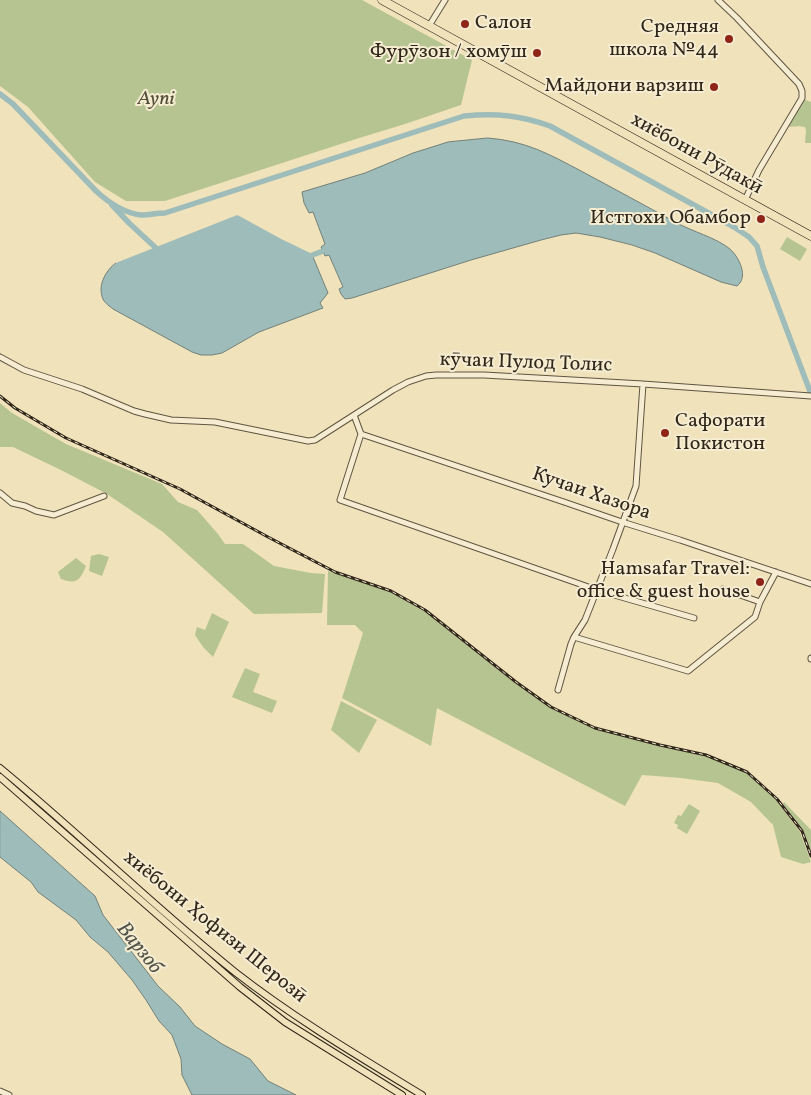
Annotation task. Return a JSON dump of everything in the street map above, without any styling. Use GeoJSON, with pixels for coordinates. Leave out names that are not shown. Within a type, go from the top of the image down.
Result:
{"type":"FeatureCollection","features":[{"type":"Feature","properties":{"kind":"highway","name":"хиёбони Рӯдакӣ"},"geometry":{"type":"LineString","coordinates":[[382,0],[811,236]]}},
{"type":"Feature","properties":{"kind":"main road","name":"хиёбони Ҳофизи Шерозӣ"},"geometry":{"type":"LineString","coordinates":[[0,768],[154,904],[235,972],[315,1030],[422,1095]]}},
{"type":"Feature","properties":{"kind":"main road","name":"хиёбони Ҳофизи Шерозӣ"},"geometry":{"type":"LineString","coordinates":[[0,777],[240,987],[285,1022],[402,1095]]}},
{"type":"Feature","properties":{"kind":"street"},"geometry":{"type":"LineString","coordinates":[[429,26],[445,0]]}},
{"type":"Feature","properties":{"kind":"street"},"geometry":{"type":"LineString","coordinates":[[718,0],[788,72],[799,84],[802,91],[802,98],[759,170],[745,200]]}},
{"type":"Feature","properties":{"kind":"street","name":"кӯчаи Пулод Толис"},"geometry":{"type":"LineString","coordinates":[[0,357],[24,370],[82,389],[134,410],[171,420],[215,422],[308,441],[315,440],[400,386],[426,376],[436,375],[484,375],[811,396]]}},
{"type":"Feature","properties":{"kind":"street"},"geometry":{"type":"LineString","coordinates":[[558,690],[574,637],[585,620],[636,486],[643,384]]}},
{"type":"Feature","properties":{"kind":"street"},"geometry":{"type":"LineString","coordinates":[[354,415],[361,434],[340,500],[597,590],[694,618]]}},
{"type":"Feature","properties":{"kind":"street","name":"Кучаи Хазора"},"geometry":{"type":"LineString","coordinates":[[361,434],[811,584]]}},
{"type":"Feature","properties":{"kind":"street"},"geometry":{"type":"LineString","coordinates":[[0,493],[12,503],[54,515],[104,496]]}},
{"type":"Feature","properties":{"kind":"street"},"geometry":{"type":"LineString","coordinates":[[574,637],[688,671],[755,616],[760,602],[776,572]]}},
{"type":"Feature","properties":{"kind":"street"},"geometry":{"type":"LineString","coordinates":[[723,589],[760,602]]}},
{"type":"Feature","properties":{"kind":"street"},"geometry":{"type":"LineString","coordinates":[[0,1091],[9,1095]]}},
{"type":"Feature","properties":{"kind":"green space","name":"Ayni"},"geometry":{"type":"Polygon","coordinates":[[[0,0],[362,0],[472,60],[461,105],[165,201],[126,201],[95,182],[28,107],[0,86],[0,0]]]}},
{"type":"Feature","properties":{"kind":"green space"},"geometry":{"type":"Polygon","coordinates":[[[800,98],[811,102],[811,143],[805,143],[805,127],[785,126],[800,98]]]}},
{"type":"Feature","properties":{"kind":"green space"},"geometry":{"type":"Polygon","coordinates":[[[787,237],[807,249],[800,261],[780,249],[787,237]]]}},
{"type":"Feature","properties":{"kind":"green space"},"geometry":{"type":"Polygon","coordinates":[[[0,403],[12,413],[66,444],[162,484],[178,502],[197,510],[225,544],[243,544],[274,566],[325,574],[322,613],[254,614],[163,532],[107,494],[13,447],[0,447],[0,403]]]}},
{"type":"Feature","properties":{"kind":"green space"},"geometry":{"type":"Polygon","coordinates":[[[99,554],[109,557],[102,576],[89,571],[91,556],[99,554]]]}},
{"type":"Feature","properties":{"kind":"green space"},"geometry":{"type":"Polygon","coordinates":[[[76,558],[86,566],[80,578],[74,581],[61,579],[58,572],[76,558]]]}},
{"type":"Feature","properties":{"kind":"green space"},"geometry":{"type":"Polygon","coordinates":[[[328,571],[391,592],[425,612],[550,708],[595,729],[706,756],[746,773],[776,800],[800,832],[811,862],[803,864],[781,857],[773,825],[751,802],[718,783],[642,775],[625,806],[437,708],[431,746],[342,698],[363,633],[355,625],[327,625],[328,571]]]}},
{"type":"Feature","properties":{"kind":"green space"},"geometry":{"type":"Polygon","coordinates":[[[212,613],[229,622],[213,657],[195,635],[197,627],[205,630],[212,613]]]}},
{"type":"Feature","properties":{"kind":"green space"},"geometry":{"type":"Polygon","coordinates":[[[245,668],[260,674],[253,692],[277,701],[272,713],[232,697],[245,668]]]}},
{"type":"Feature","properties":{"kind":"green space"},"geometry":{"type":"Polygon","coordinates":[[[341,701],[377,720],[359,753],[331,730],[341,701]]]}},
{"type":"Feature","properties":{"kind":"green space"},"geometry":{"type":"Polygon","coordinates":[[[784,802],[811,830],[811,852],[803,831],[783,804],[784,802]]]}},
{"type":"Feature","properties":{"kind":"green space"},"geometry":{"type":"Polygon","coordinates":[[[689,804],[700,811],[687,834],[677,828],[678,825],[674,823],[678,815],[681,816],[689,804]]]}},
{"type":"Feature","properties":{"kind":"water"},"geometry":{"type":"Polygon","coordinates":[[[488,138],[526,145],[548,154],[675,222],[724,245],[730,249],[739,262],[742,272],[741,282],[737,286],[721,282],[632,245],[576,233],[541,240],[471,260],[345,299],[339,289],[343,287],[329,255],[325,256],[321,247],[325,244],[313,212],[309,213],[304,203],[302,192],[365,173],[413,153],[448,142],[488,138]]]}},
{"type":"Feature","properties":{"kind":"water"},"geometry":{"type":"Polygon","coordinates":[[[237,220],[310,258],[313,257],[328,293],[320,303],[323,308],[259,332],[222,353],[201,355],[192,352],[113,309],[103,300],[102,282],[109,269],[116,263],[119,266],[237,220]]]}},
{"type":"Feature","properties":{"kind":"water"},"geometry":{"type":"Polygon","coordinates":[[[0,811],[95,896],[103,915],[158,986],[180,1007],[195,1026],[222,1044],[250,1059],[268,1081],[296,1095],[192,1095],[182,1075],[181,1059],[172,1035],[159,1021],[132,980],[108,952],[90,937],[76,920],[38,892],[31,882],[0,857],[0,811]]]}},
{"type":"Feature","properties":{"kind":"waterway"},"geometry":{"type":"LineString","coordinates":[[0,94],[13,104],[96,191],[122,210],[141,215],[165,213],[464,116],[507,116],[528,119],[550,126],[749,237],[757,246],[763,267],[811,394]]}},
{"type":"Feature","properties":{"kind":"waterway"},"geometry":{"type":"LineString","coordinates":[[112,205],[157,249]]}},
{"type":"Feature","properties":{"kind":"waterway"},"geometry":{"type":"LineString","coordinates":[[113,271],[118,265],[237,218],[310,256],[323,251]]}},
{"type":"Feature","properties":{"kind":"railway"},"geometry":{"type":"LineString","coordinates":[[0,396],[15,408],[66,438],[180,489],[335,572],[391,591],[425,610],[516,682],[551,707],[595,728],[706,755],[747,772],[777,799],[802,831],[811,856]]}},
{"type":"Feature","properties":{"kind":"place","name":"Салон"},"geometry":{"type":"Point","coordinates":[465,24]}},
{"type":"Feature","properties":{"kind":"place","name":"Средняя школа №44"},"geometry":{"type":"Point","coordinates":[729,39]}},
{"type":"Feature","properties":{"kind":"place","name":"Фурӯзон / хомӯш"},"geometry":{"type":"Point","coordinates":[537,53]}},
{"type":"Feature","properties":{"kind":"place","name":"Майдони варзиш"},"geometry":{"type":"Point","coordinates":[714,87]}},
{"type":"Feature","properties":{"kind":"place","name":"Истгохи Обамбор"},"geometry":{"type":"Point","coordinates":[761,219]}},
{"type":"Feature","properties":{"kind":"place","name":"Сафорати Покистон"},"geometry":{"type":"Point","coordinates":[665,433]}},
{"type":"Feature","properties":{"kind":"place","name":"Hamsafar Travel: office & guest house"},"geometry":{"type":"Point","coordinates":[760,582]}},
{"type":"Feature","properties":{"kind":"water label","name":"Варзоб"},"geometry":{"type":"Point","coordinates":[138,949]}}]}
